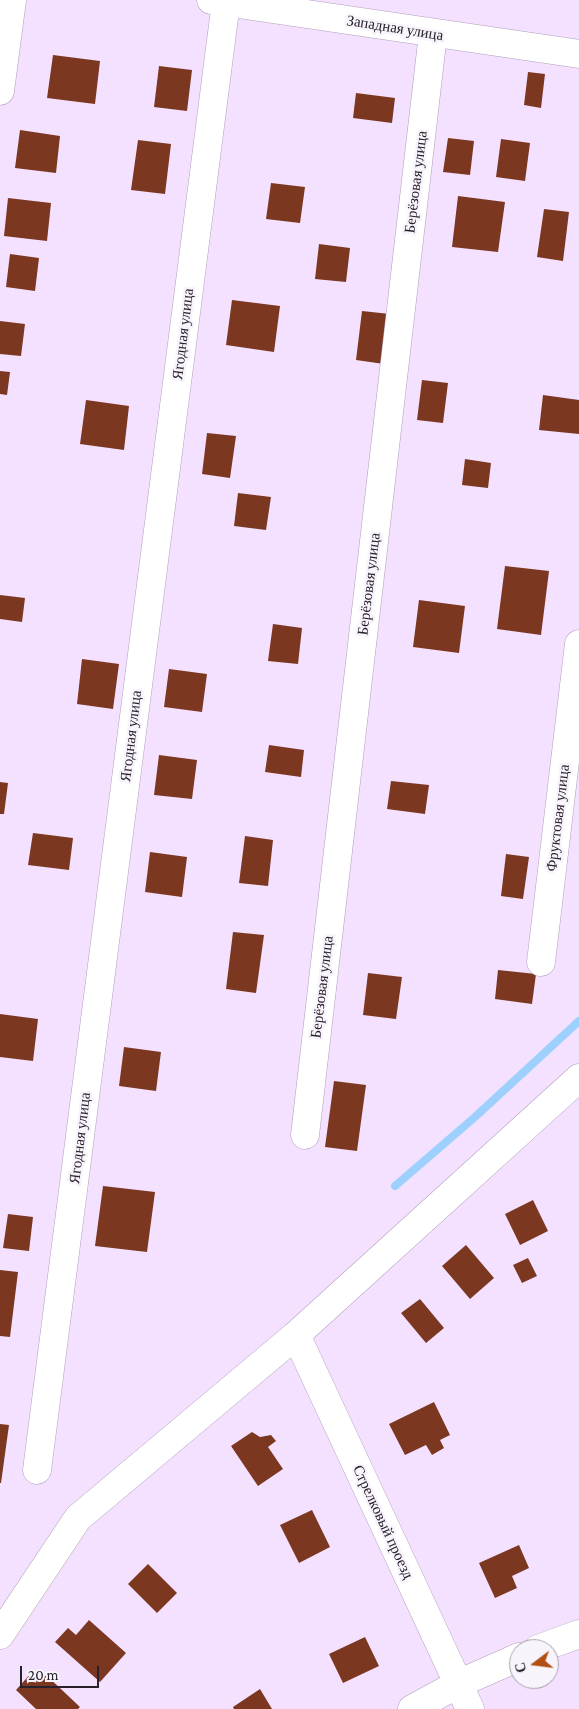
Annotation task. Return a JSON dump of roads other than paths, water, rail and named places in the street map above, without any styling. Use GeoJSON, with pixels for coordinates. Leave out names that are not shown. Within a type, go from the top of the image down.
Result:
{"type":"FeatureCollection","features":[{"type":"Feature","properties":{"kind":"street"},"geometry":{"type":"LineString","coordinates":[[0,91],[12,0]]}},
{"type":"Feature","properties":{"kind":"street","name":"Западная улица"},"geometry":{"type":"LineString","coordinates":[[218,1],[579,54]]}},
{"type":"Feature","properties":{"kind":"street","name":"Ягодная улица"},"geometry":{"type":"LineString","coordinates":[[37,1470],[218,1]]}},
{"type":"Feature","properties":{"kind":"street","name":"Берёзовая улица"},"geometry":{"type":"LineString","coordinates":[[305,1135],[433,34]]}},
{"type":"Feature","properties":{"kind":"street","name":"Фруктовая улица"},"geometry":{"type":"LineString","coordinates":[[541,962],[579,644]]}},
{"type":"Feature","properties":{"kind":"street"},"geometry":{"type":"LineString","coordinates":[[0,1635],[78,1518],[296,1336],[575,1086]]}},
{"type":"Feature","properties":{"kind":"street","name":"Стрелковый проезд"},"geometry":{"type":"LineString","coordinates":[[296,1336],[470,1709]]}},
{"type":"Feature","properties":{"kind":"street"},"geometry":{"type":"LineString","coordinates":[[559,1641],[579,1634]]}},
{"type":"Feature","properties":{"kind":"street"},"geometry":{"type":"LineString","coordinates":[[412,1709],[458,1684],[509,1661]]}},
{"type":"Feature","properties":{"kind":"waterway"},"geometry":{"type":"LineString","coordinates":[[395,1186],[475,1117],[579,1021]]}}]}
